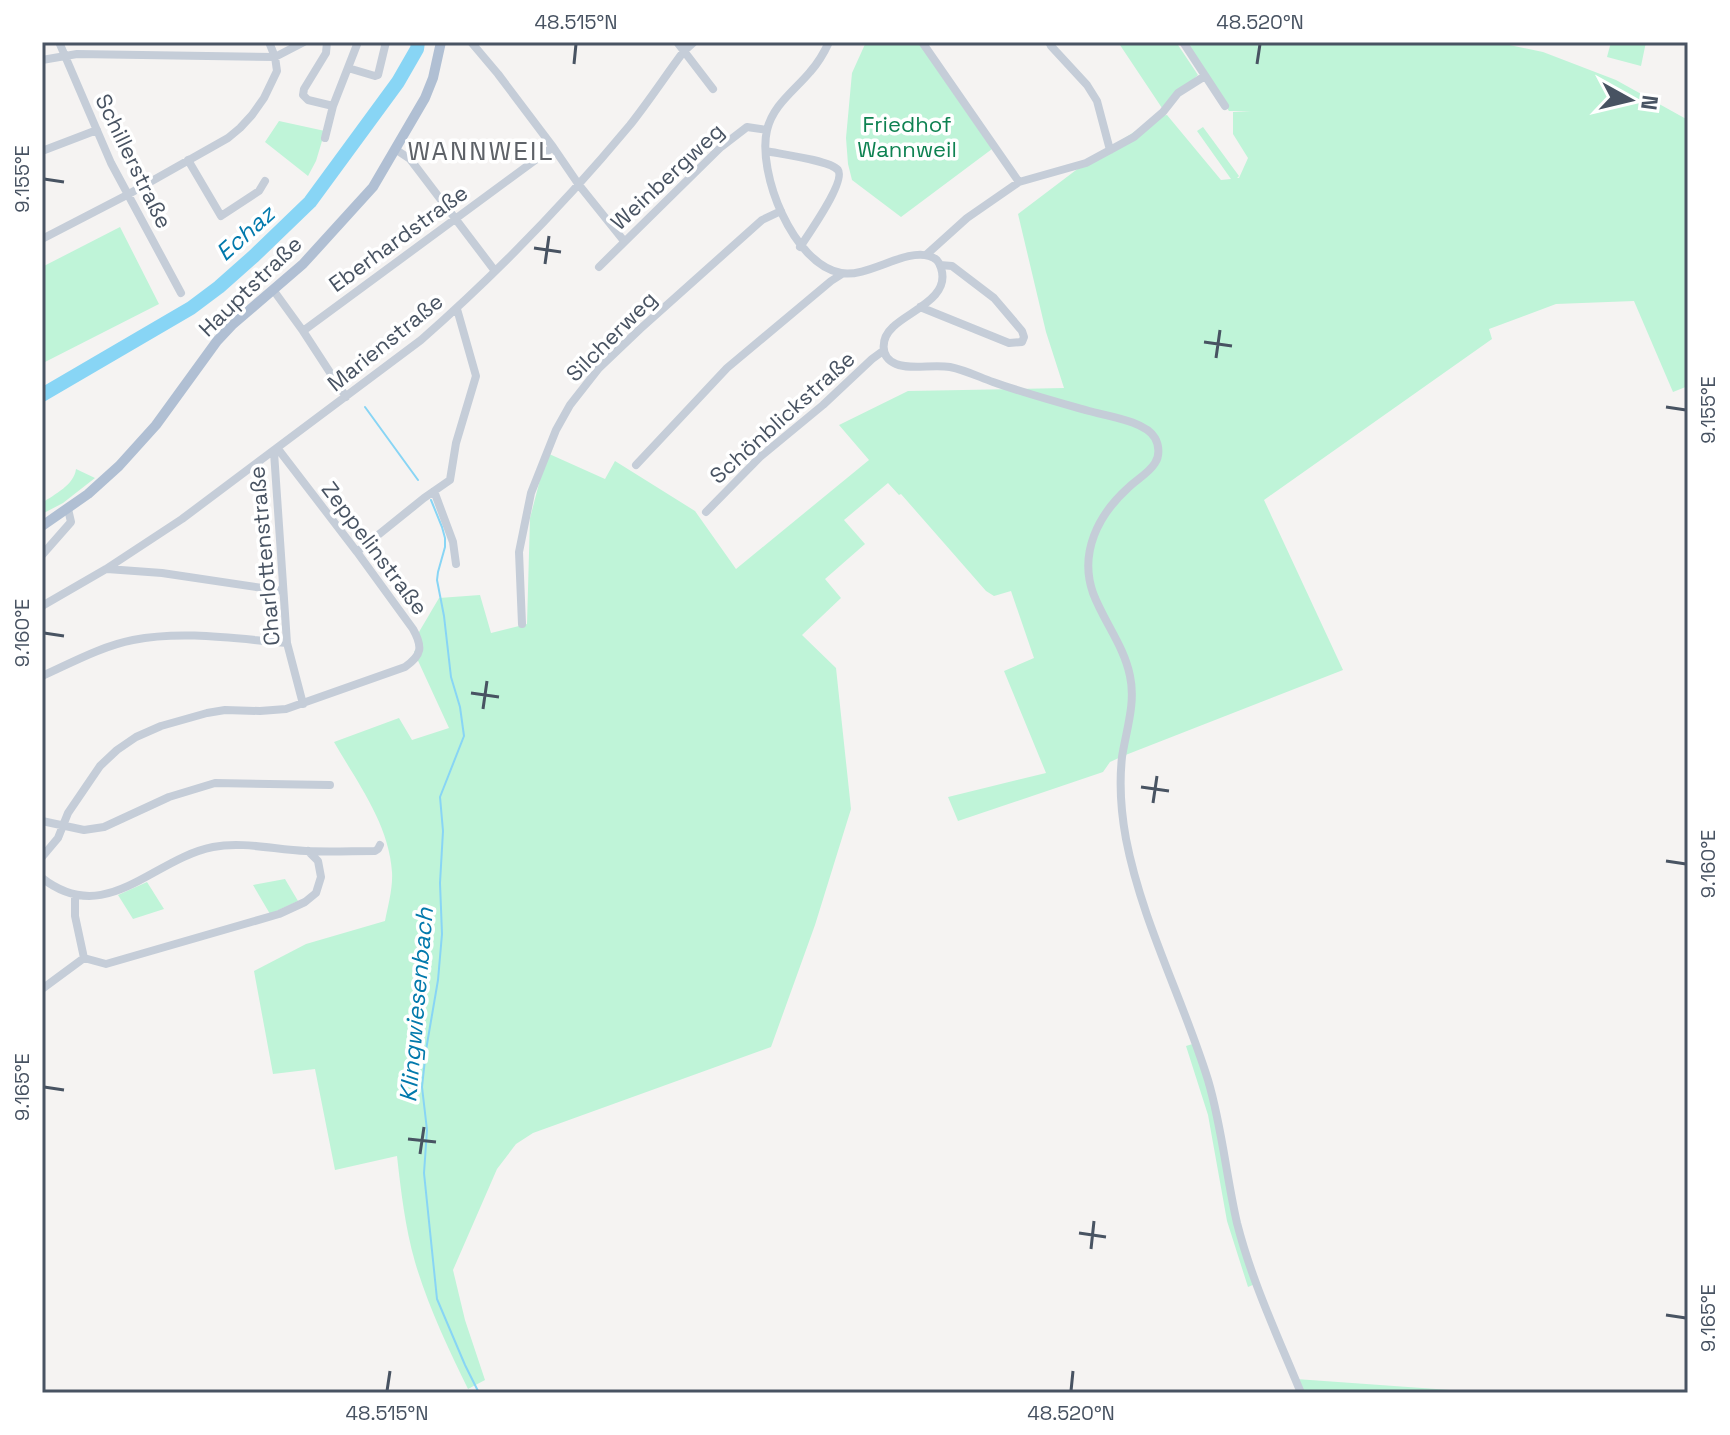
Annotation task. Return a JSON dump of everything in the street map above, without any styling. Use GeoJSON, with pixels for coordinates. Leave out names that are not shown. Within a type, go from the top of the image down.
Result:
{"type":"FeatureCollection","features":[{"type":"Feature","properties":{"kind":"main road","name":"Hauptstraße"},"geometry":{"type":"LineString","coordinates":[[42,526],[103,481],[131,453],[156,425],[217,341],[303,264],[373,187],[429,88],[441,42]]}},
{"type":"Feature","properties":{"kind":"street","name":"Schillerstraße"},"geometry":{"type":"LineString","coordinates":[[59,42],[127,195],[181,293]]}},
{"type":"Feature","properties":{"kind":"street"},"geometry":{"type":"LineString","coordinates":[[42,239],[127,195],[228,138],[240,128],[264,98],[277,71],[269,42]]}},
{"type":"Feature","properties":{"kind":"street"},"geometry":{"type":"LineString","coordinates":[[42,60],[65,55],[275,57],[304,42]]}},
{"type":"Feature","properties":{"kind":"street"},"geometry":{"type":"LineString","coordinates":[[327,42],[326,53],[303,95],[310,101],[333,106]]}},
{"type":"Feature","properties":{"kind":"street"},"geometry":{"type":"LineString","coordinates":[[325,138],[333,106],[358,42]]}},
{"type":"Feature","properties":{"kind":"street"},"geometry":{"type":"LineString","coordinates":[[348,68],[378,75],[386,42]]}},
{"type":"Feature","properties":{"kind":"street"},"geometry":{"type":"LineString","coordinates":[[471,42],[624,241]]}},
{"type":"Feature","properties":{"kind":"street"},"geometry":{"type":"LineString","coordinates":[[677,42],[713,89]]}},
{"type":"Feature","properties":{"kind":"street","name":"Marienstraße"},"geometry":{"type":"LineString","coordinates":[[42,606],[182,519],[421,340],[457,309],[579,185],[694,42]]}},
{"type":"Feature","properties":{"kind":"street"},"geometry":{"type":"LineString","coordinates":[[829,42],[810,73],[776,108],[767,130],[766,151],[770,184],[787,228],[800,247],[842,274]]}},
{"type":"Feature","properties":{"kind":"street"},"geometry":{"type":"LineString","coordinates":[[922,42],[1019,182]]}},
{"type":"Feature","properties":{"kind":"street"},"geometry":{"type":"LineString","coordinates":[[1049,42],[1097,101],[1110,150]]}},
{"type":"Feature","properties":{"kind":"street"},"geometry":{"type":"LineString","coordinates":[[1183,42],[1225,106]]}},
{"type":"Feature","properties":{"kind":"street"},"geometry":{"type":"LineString","coordinates":[[926,255],[967,218],[1019,182],[1086,163],[1134,137],[1163,112],[1178,93],[1205,76]]}},
{"type":"Feature","properties":{"kind":"street","name":"Weinbergweg"},"geometry":{"type":"LineString","coordinates":[[599,267],[721,147],[747,127],[767,130]]}},
{"type":"Feature","properties":{"kind":"street"},"geometry":{"type":"LineString","coordinates":[[42,151],[97,130]]}},
{"type":"Feature","properties":{"kind":"street","name":"Eberhardstraße"},"geometry":{"type":"LineString","coordinates":[[303,331],[553,147]]}},
{"type":"Feature","properties":{"kind":"street"},"geometry":{"type":"LineString","coordinates":[[395,149],[410,159],[495,271]]}},
{"type":"Feature","properties":{"kind":"street"},"geometry":{"type":"LineString","coordinates":[[766,151],[822,162],[840,173],[835,190],[800,247]]}},
{"type":"Feature","properties":{"kind":"street"},"geometry":{"type":"LineString","coordinates":[[188,160],[221,216],[259,191],[265,181]]}},
{"type":"Feature","properties":{"kind":"street","name":"Silcherweg"},"geometry":{"type":"LineString","coordinates":[[522,624],[519,552],[531,493],[556,430],[570,405],[599,368],[643,326],[762,220],[781,211]]}},
{"type":"Feature","properties":{"kind":"street"},"geometry":{"type":"LineString","coordinates":[[636,465],[727,368],[842,274],[926,255],[940,265],[952,266],[994,298],[1024,337],[1022,342],[1009,343],[920,307]]}},
{"type":"Feature","properties":{"kind":"street","name":"Schönblickstraße"},"geometry":{"type":"LineString","coordinates":[[706,512],[760,457],[883,351],[885,337],[891,328],[939,290],[943,279],[940,265]]}},
{"type":"Feature","properties":{"kind":"street"},"geometry":{"type":"LineString","coordinates":[[274,291],[346,397]]}},
{"type":"Feature","properties":{"kind":"street"},"geometry":{"type":"LineString","coordinates":[[357,552],[450,480],[456,443],[476,376],[457,309]]}},
{"type":"Feature","properties":{"kind":"street"},"geometry":{"type":"LineString","coordinates":[[883,351],[892,362],[900,365],[952,367],[1041,398],[1141,426],[1157,440],[1159,449],[1156,462],[1112,502],[1093,535],[1089,554],[1093,593],[1131,678],[1132,696],[1120,780],[1121,807],[1133,871],[1196,1043],[1217,1112],[1230,1191],[1255,1284],[1301,1393]]}},
{"type":"Feature","properties":{"kind":"street","name":"Zeppelinstraße"},"geometry":{"type":"LineString","coordinates":[[42,857],[58,838],[68,813],[100,766],[136,737],[161,726],[207,713],[286,709],[303,704],[405,667],[418,654],[419,640],[413,629],[276,450]]}},
{"type":"Feature","properties":{"kind":"street","name":"Charlottenstraße"},"geometry":{"type":"LineString","coordinates":[[276,450],[287,643],[303,704]]}},
{"type":"Feature","properties":{"kind":"street"},"geometry":{"type":"LineString","coordinates":[[434,491],[453,542],[456,564]]}},
{"type":"Feature","properties":{"kind":"street"},"geometry":{"type":"LineString","coordinates":[[42,555],[71,522],[68,509]]}},
{"type":"Feature","properties":{"kind":"street"},"geometry":{"type":"LineString","coordinates":[[106,569],[162,573],[283,591]]}},
{"type":"Feature","properties":{"kind":"street"},"geometry":{"type":"LineString","coordinates":[[42,676],[131,640],[194,636],[287,643]]}},
{"type":"Feature","properties":{"kind":"street"},"geometry":{"type":"LineString","coordinates":[[42,821],[84,830],[104,827],[169,797],[215,783],[330,785]]}},
{"type":"Feature","properties":{"kind":"street"},"geometry":{"type":"LineString","coordinates":[[42,878],[75,896],[93,897],[124,888],[177,860],[213,847],[375,851],[380,845]]}},
{"type":"Feature","properties":{"kind":"street"},"geometry":{"type":"LineString","coordinates":[[84,958],[106,964],[120,961],[279,914],[305,902],[316,893],[321,877],[318,861],[308,851]]}},
{"type":"Feature","properties":{"kind":"street"},"geometry":{"type":"LineString","coordinates":[[75,896],[75,916],[84,958]]}},
{"type":"Feature","properties":{"kind":"street"},"geometry":{"type":"LineString","coordinates":[[42,989],[84,958]]}},
{"type":"Feature","properties":{"kind":"green space","name":"Friedhof Wannweil"},"geometry":{"type":"Polygon","coordinates":[[[866,42],[918,42],[992,149],[901,217],[852,180],[848,164],[846,138],[852,73],[866,42]]]}},
{"type":"Feature","properties":{"kind":"green space"},"geometry":{"type":"Polygon","coordinates":[[[1118,42],[1176,42],[1198,75],[1164,111],[1118,42]]]}},
{"type":"Feature","properties":{"kind":"green space"},"geometry":{"type":"Polygon","coordinates":[[[1183,42],[1495,42],[1543,52],[1616,80],[1688,120],[1688,386],[1673,392],[1634,301],[1556,304],[1489,329],[1492,339],[1264,500],[1343,670],[1123,756],[1110,762],[1103,772],[958,821],[948,797],[1046,773],[1004,671],[1034,658],[1011,591],[994,596],[986,591],[888,483],[844,520],[865,544],[825,579],[841,598],[802,635],[836,668],[851,809],[815,925],[771,1047],[533,1133],[516,1144],[497,1169],[453,1270],[465,1320],[485,1380],[468,1389],[432,1311],[415,1262],[397,1156],[335,1170],[315,1069],[273,1074],[254,971],[306,944],[385,921],[390,897],[392,872],[385,837],[334,742],[399,718],[412,740],[449,728],[414,652],[418,646],[419,632],[439,598],[480,595],[491,633],[527,624],[530,518],[547,453],[605,479],[615,461],[695,511],[736,569],[869,460],[839,425],[908,391],[1064,388],[1046,332],[1018,214],[1084,164],[1159,116],[1167,115],[1221,180],[1231,179],[1197,131],[1203,127],[1239,178],[1248,158],[1233,134],[1233,112],[1251,111],[1229,111],[1183,42]]]}},
{"type":"Feature","properties":{"kind":"green space"},"geometry":{"type":"Polygon","coordinates":[[[1611,42],[1646,42],[1641,66],[1607,57],[1611,42]]]}},
{"type":"Feature","properties":{"kind":"green space"},"geometry":{"type":"Polygon","coordinates":[[[279,121],[325,131],[308,176],[265,142],[279,121]]]}},
{"type":"Feature","properties":{"kind":"green space"},"geometry":{"type":"Polygon","coordinates":[[[120,227],[159,304],[45,362],[42,356],[42,267],[120,227]]]}},
{"type":"Feature","properties":{"kind":"green space"},"geometry":{"type":"Polygon","coordinates":[[[76,469],[95,478],[63,503],[42,514],[42,503],[68,484],[76,469]]]}},
{"type":"Feature","properties":{"kind":"green space"},"geometry":{"type":"Polygon","coordinates":[[[285,879],[298,901],[270,914],[253,885],[285,879]]]}},
{"type":"Feature","properties":{"kind":"green space"},"geometry":{"type":"Polygon","coordinates":[[[147,882],[164,909],[133,919],[118,895],[147,882]]]}},
{"type":"Feature","properties":{"kind":"green space"},"geometry":{"type":"Polygon","coordinates":[[[1196,1043],[1255,1284],[1248,1287],[1227,1221],[1208,1115],[1186,1046],[1196,1043]]]}},
{"type":"Feature","properties":{"kind":"green space"},"geometry":{"type":"Polygon","coordinates":[[[1296,1379],[1492,1393],[1301,1393],[1296,1379]]]}},
{"type":"Feature","properties":{"kind":"waterway","name":"Echaz"},"geometry":{"type":"LineString","coordinates":[[42,395],[191,308],[254,256],[310,202],[398,82],[418,42]]}},
{"type":"Feature","properties":{"kind":"waterway"},"geometry":{"type":"LineString","coordinates":[[365,407],[418,480]]}},
{"type":"Feature","properties":{"kind":"waterway","name":"Klingwiesenbach"},"geometry":{"type":"LineString","coordinates":[[431,500],[445,538],[437,580],[451,677],[464,736],[440,797],[443,831],[440,883],[442,934],[422,1087],[427,1130],[424,1173],[437,1299],[479,1393]]}},
{"type":"Feature","properties":{"kind":"district","name":"WANNWEIL"},"geometry":{"type":"Point","coordinates":[481,151]}}]}
